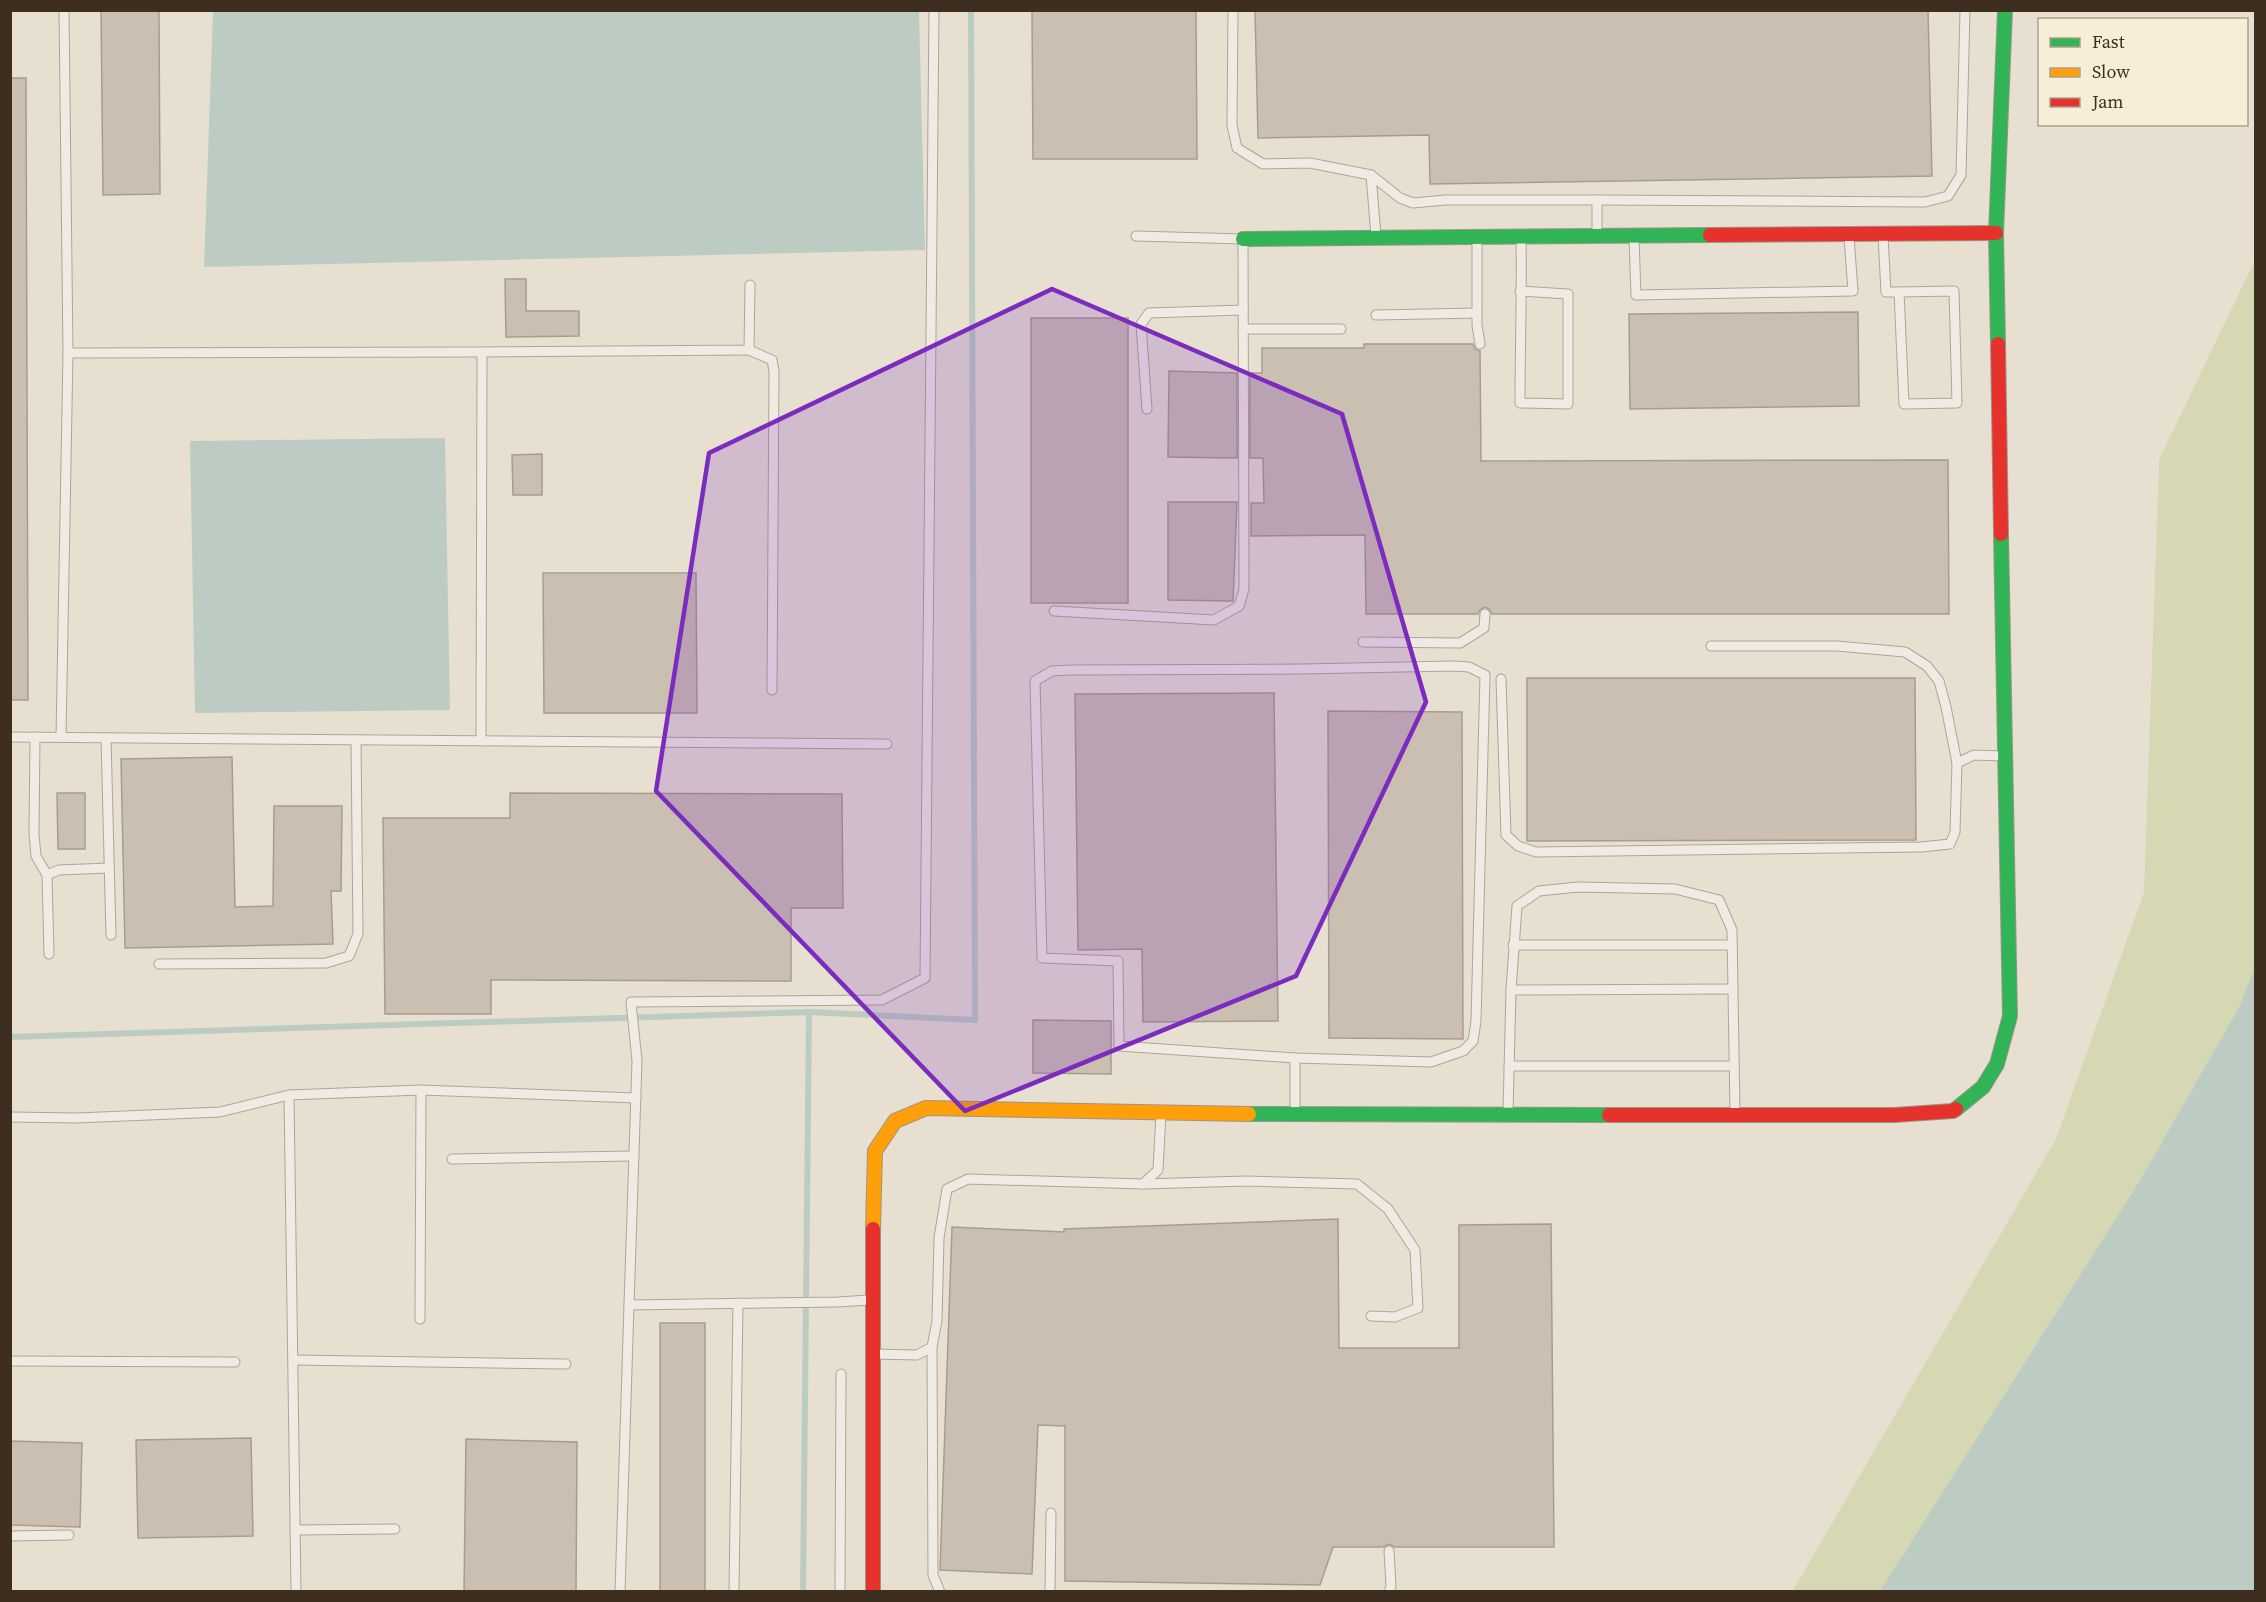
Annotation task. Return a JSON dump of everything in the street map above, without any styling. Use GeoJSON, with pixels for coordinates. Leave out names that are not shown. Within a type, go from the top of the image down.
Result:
{"type":"FeatureCollection","features":[{"type":"Feature","properties":{"kind":"street"},"geometry":{"type":"LineString","coordinates":[[873,1592],[872,1299],[875,1151],[895,1121],[926,1108],[1295,1115],[1894,1115],[1953,1111],[1983,1087],[1997,1064],[2010,1016],[1996,233],[2005,10]]}},
{"type":"Feature","properties":{"kind":"street"},"geometry":{"type":"LineString","coordinates":[[1243,240],[1996,233]]}},
{"type":"Feature","properties":{"kind":"lane"},"geometry":{"type":"LineString","coordinates":[[61,738],[68,353],[64,10]]}},
{"type":"Feature","properties":{"kind":"lane"},"geometry":{"type":"LineString","coordinates":[[620,1592],[638,1061],[631,1002],[882,1000],[925,978],[934,10]]}},
{"type":"Feature","properties":{"kind":"lane"},"geometry":{"type":"LineString","coordinates":[[1233,10],[1232,125],[1237,148],[1263,165],[1310,163],[1371,175],[1400,198],[1413,203],[1445,200],[1925,202],[1948,196],[1960,175],[1965,10]]}},
{"type":"Feature","properties":{"kind":"lane"},"geometry":{"type":"LineString","coordinates":[[1371,175],[1376,238]]}},
{"type":"Feature","properties":{"kind":"lane"},"geometry":{"type":"LineString","coordinates":[[1597,200],[1597,236]]}},
{"type":"Feature","properties":{"kind":"lane"},"geometry":{"type":"LineString","coordinates":[[1634,236],[1636,295],[1853,291],[1849,234]]}},
{"type":"Feature","properties":{"kind":"lane"},"geometry":{"type":"LineString","coordinates":[[1883,234],[1886,292],[1954,291],[1957,404],[1904,404],[1899,292]]}},
{"type":"Feature","properties":{"kind":"lane"},"geometry":{"type":"LineString","coordinates":[[1054,611],[1214,620],[1239,606],[1244,589],[1243,240],[1136,236]]}},
{"type":"Feature","properties":{"kind":"lane"},"geometry":{"type":"LineString","coordinates":[[1520,291],[1568,294],[1569,404],[1520,403],[1520,291],[1521,237]]}},
{"type":"Feature","properties":{"kind":"lane"},"geometry":{"type":"LineString","coordinates":[[1477,238],[1477,313],[1480,344]]}},
{"type":"Feature","properties":{"kind":"lane"},"geometry":{"type":"LineString","coordinates":[[749,350],[750,285]]}},
{"type":"Feature","properties":{"kind":"lane"},"geometry":{"type":"LineString","coordinates":[[1147,409],[1141,324],[1149,313],[1243,310]]}},
{"type":"Feature","properties":{"kind":"lane"},"geometry":{"type":"LineString","coordinates":[[1376,315],[1477,313]]}},
{"type":"Feature","properties":{"kind":"lane"},"geometry":{"type":"LineString","coordinates":[[1243,329],[1341,329]]}},
{"type":"Feature","properties":{"kind":"lane"},"geometry":{"type":"LineString","coordinates":[[68,353],[749,350],[772,360],[774,371],[772,690]]}},
{"type":"Feature","properties":{"kind":"lane"},"geometry":{"type":"LineString","coordinates":[[481,741],[482,352]]}},
{"type":"Feature","properties":{"kind":"lane"},"geometry":{"type":"LineString","coordinates":[[1363,642],[1460,643],[1484,628],[1485,614]]}},
{"type":"Feature","properties":{"kind":"lane"},"geometry":{"type":"LineString","coordinates":[[1501,679],[1506,835],[1518,846],[1536,852],[1921,847],[1950,844],[1955,832],[1957,763],[1939,681],[1927,666],[1905,652],[1837,646],[1711,646]]}},
{"type":"Feature","properties":{"kind":"lane"},"geometry":{"type":"LineString","coordinates":[[1453,666],[1469,667],[1485,675],[1476,1021],[1473,1041],[1462,1051],[1431,1062],[1295,1058],[1119,1046],[1118,961],[1042,958],[1035,681],[1052,671],[1083,670],[1453,666]]}},
{"type":"Feature","properties":{"kind":"lane"},"geometry":{"type":"LineString","coordinates":[[10,737],[887,744]]}},
{"type":"Feature","properties":{"kind":"lane"},"geometry":{"type":"LineString","coordinates":[[35,737],[34,834],[36,856],[47,875],[49,954]]}},
{"type":"Feature","properties":{"kind":"lane"},"geometry":{"type":"LineString","coordinates":[[106,738],[111,935]]}},
{"type":"Feature","properties":{"kind":"lane"},"geometry":{"type":"LineString","coordinates":[[159,964],[327,963],[349,956],[358,934],[356,740]]}},
{"type":"Feature","properties":{"kind":"lane"},"geometry":{"type":"LineString","coordinates":[[1957,763],[1974,755],[2005,756]]}},
{"type":"Feature","properties":{"kind":"lane"},"geometry":{"type":"LineString","coordinates":[[47,875],[59,870],[109,868]]}},
{"type":"Feature","properties":{"kind":"lane"},"geometry":{"type":"LineString","coordinates":[[1508,1115],[1510,990],[1517,906],[1539,891],[1578,887],[1675,889],[1719,900],[1732,930],[1733,1066],[1736,1116]]}},
{"type":"Feature","properties":{"kind":"lane"},"geometry":{"type":"LineString","coordinates":[[1513,945],[1732,945]]}},
{"type":"Feature","properties":{"kind":"lane"},"geometry":{"type":"LineString","coordinates":[[1510,990],[1733,989]]}},
{"type":"Feature","properties":{"kind":"lane"},"geometry":{"type":"LineString","coordinates":[[1295,1058],[1295,1115]]}},
{"type":"Feature","properties":{"kind":"lane"},"geometry":{"type":"LineString","coordinates":[[1509,1066],[1733,1066]]}},
{"type":"Feature","properties":{"kind":"lane"},"geometry":{"type":"LineString","coordinates":[[10,1117],[77,1118],[220,1112],[289,1095],[422,1090],[636,1098]]}},
{"type":"Feature","properties":{"kind":"lane"},"geometry":{"type":"LineString","coordinates":[[420,1319],[422,1090]]}},
{"type":"Feature","properties":{"kind":"lane"},"geometry":{"type":"LineString","coordinates":[[289,1095],[296,1592]]}},
{"type":"Feature","properties":{"kind":"lane"},"geometry":{"type":"LineString","coordinates":[[1143,1184],[1158,1170],[1161,1112]]}},
{"type":"Feature","properties":{"kind":"lane"},"geometry":{"type":"LineString","coordinates":[[452,1159],[634,1156]]}},
{"type":"Feature","properties":{"kind":"lane"},"geometry":{"type":"LineString","coordinates":[[940,1592],[933,1575],[932,1347],[937,1321],[939,1238],[947,1188],[968,1179],[1143,1184],[1247,1181],[1357,1184],[1388,1209],[1415,1251],[1418,1308],[1395,1317],[1371,1316]]}},
{"type":"Feature","properties":{"kind":"lane"},"geometry":{"type":"LineString","coordinates":[[629,1305],[838,1302],[872,1299]]}},
{"type":"Feature","properties":{"kind":"lane"},"geometry":{"type":"LineString","coordinates":[[734,1592],[738,1303]]}},
{"type":"Feature","properties":{"kind":"lane"},"geometry":{"type":"LineString","coordinates":[[872,1354],[917,1355],[932,1347]]}},
{"type":"Feature","properties":{"kind":"lane"},"geometry":{"type":"LineString","coordinates":[[293,1360],[566,1364]]}},
{"type":"Feature","properties":{"kind":"lane"},"geometry":{"type":"LineString","coordinates":[[10,1361],[235,1362]]}},
{"type":"Feature","properties":{"kind":"lane"},"geometry":{"type":"LineString","coordinates":[[840,1592],[841,1374]]}},
{"type":"Feature","properties":{"kind":"lane"},"geometry":{"type":"LineString","coordinates":[[1050,1592],[1051,1513]]}},
{"type":"Feature","properties":{"kind":"lane"},"geometry":{"type":"LineString","coordinates":[[295,1530],[395,1529]]}},
{"type":"Feature","properties":{"kind":"lane"},"geometry":{"type":"LineString","coordinates":[[10,1536],[69,1535]]}},
{"type":"Feature","properties":{"kind":"lane"},"geometry":{"type":"LineString","coordinates":[[1389,1551],[1391,1586],[1389,1592]]}},
{"type":"Feature","properties":{"kind":"highlighted area"},"geometry":{"type":"Polygon","coordinates":[[[1052,289],[1342,414],[1426,702],[1296,976],[965,1111],[656,791],[709,453],[1052,289]]]}},
{"type":"Feature","properties":{"kind":"green space"},"geometry":{"type":"Polygon","coordinates":[[[2255,260],[2255,968],[2238,1009],[2139,1182],[1880,1591],[1792,1592],[2056,1139],[2144,892],[2159,460],[2255,260]]]}},
{"type":"Feature","properties":{"kind":"shaded area"},"geometry":{"type":"Polygon","coordinates":[[[213,11],[919,11],[925,250],[204,267],[213,11]]]}},
{"type":"Feature","properties":{"kind":"shaded area"},"geometry":{"type":"Polygon","coordinates":[[[445,438],[450,710],[195,713],[190,441],[445,438]]]}},
{"type":"Feature","properties":{"kind":"shaded area"},"geometry":{"type":"Polygon","coordinates":[[[2255,968],[2255,1591],[1880,1591],[2139,1182],[2238,1009],[2255,968]]]}},
{"type":"Feature","properties":{"kind":"building"},"geometry":{"type":"Polygon","coordinates":[[[101,10],[159,10],[160,194],[103,195],[101,10]]]}},
{"type":"Feature","properties":{"kind":"building"},"geometry":{"type":"Polygon","coordinates":[[[1032,10],[1196,10],[1197,159],[1033,159],[1032,10]]]}},
{"type":"Feature","properties":{"kind":"building"},"geometry":{"type":"Polygon","coordinates":[[[1255,10],[1928,10],[1932,176],[1430,184],[1429,135],[1258,138],[1255,10]]]}},
{"type":"Feature","properties":{"kind":"building"},"geometry":{"type":"Polygon","coordinates":[[[10,78],[26,78],[28,700],[10,700],[10,78]]]}},
{"type":"Feature","properties":{"kind":"building"},"geometry":{"type":"Polygon","coordinates":[[[505,279],[526,279],[526,311],[579,311],[579,336],[506,337],[505,279]]]}},
{"type":"Feature","properties":{"kind":"building"},"geometry":{"type":"Polygon","coordinates":[[[1858,312],[1859,406],[1630,409],[1629,314],[1858,312]]]}},
{"type":"Feature","properties":{"kind":"building"},"geometry":{"type":"Polygon","coordinates":[[[1031,318],[1128,318],[1128,603],[1031,603],[1031,318]]]}},
{"type":"Feature","properties":{"kind":"building"},"geometry":{"type":"Polygon","coordinates":[[[1364,344],[1473,344],[1475,349],[1480,351],[1481,461],[1948,460],[1949,614],[1492,614],[1485,607],[1478,614],[1366,614],[1365,535],[1251,536],[1251,503],[1264,503],[1263,458],[1250,458],[1250,373],[1262,373],[1262,348],[1364,348],[1364,344]]]}},
{"type":"Feature","properties":{"kind":"building"},"geometry":{"type":"Polygon","coordinates":[[[1169,371],[1237,373],[1237,458],[1168,457],[1169,371]]]}},
{"type":"Feature","properties":{"kind":"building"},"geometry":{"type":"Polygon","coordinates":[[[542,454],[542,495],[513,495],[512,455],[542,454]]]}},
{"type":"Feature","properties":{"kind":"building"},"geometry":{"type":"Polygon","coordinates":[[[1168,502],[1237,502],[1233,601],[1168,600],[1168,502]]]}},
{"type":"Feature","properties":{"kind":"building"},"geometry":{"type":"Polygon","coordinates":[[[543,573],[696,573],[697,713],[544,713],[543,573]]]}},
{"type":"Feature","properties":{"kind":"building"},"geometry":{"type":"Polygon","coordinates":[[[1527,678],[1915,678],[1916,840],[1527,841],[1527,678]]]}},
{"type":"Feature","properties":{"kind":"building"},"geometry":{"type":"Polygon","coordinates":[[[1274,693],[1278,1021],[1143,1022],[1142,949],[1078,950],[1075,694],[1274,693]]]}},
{"type":"Feature","properties":{"kind":"building"},"geometry":{"type":"Polygon","coordinates":[[[1328,711],[1462,712],[1463,1039],[1329,1038],[1328,711]]]}},
{"type":"Feature","properties":{"kind":"building"},"geometry":{"type":"Polygon","coordinates":[[[232,757],[235,907],[273,906],[274,806],[342,806],[341,891],[331,891],[333,944],[125,948],[121,759],[232,757]]]}},
{"type":"Feature","properties":{"kind":"building"},"geometry":{"type":"Polygon","coordinates":[[[57,793],[85,793],[85,849],[58,849],[57,793]]]}},
{"type":"Feature","properties":{"kind":"building"},"geometry":{"type":"Polygon","coordinates":[[[510,793],[842,794],[843,908],[791,908],[791,981],[491,980],[491,1014],[385,1014],[383,818],[510,818],[510,793]]]}},
{"type":"Feature","properties":{"kind":"building"},"geometry":{"type":"Polygon","coordinates":[[[1033,1020],[1111,1021],[1111,1074],[1033,1073],[1033,1020]]]}},
{"type":"Feature","properties":{"kind":"building"},"geometry":{"type":"Polygon","coordinates":[[[1338,1219],[1339,1348],[1459,1348],[1459,1225],[1551,1224],[1554,1547],[1395,1547],[1389,1544],[1383,1547],[1333,1547],[1320,1585],[1065,1581],[1065,1426],[1038,1425],[1032,1574],[940,1570],[952,1227],[1064,1232],[1064,1229],[1338,1219]]]}},
{"type":"Feature","properties":{"kind":"building"},"geometry":{"type":"Polygon","coordinates":[[[660,1323],[705,1323],[705,1592],[660,1592],[660,1323]]]}},
{"type":"Feature","properties":{"kind":"building"},"geometry":{"type":"Polygon","coordinates":[[[251,1438],[253,1536],[138,1538],[136,1440],[251,1438]]]}},
{"type":"Feature","properties":{"kind":"building"},"geometry":{"type":"Polygon","coordinates":[[[466,1439],[577,1442],[576,1592],[464,1592],[466,1439]]]}},
{"type":"Feature","properties":{"kind":"building"},"geometry":{"type":"Polygon","coordinates":[[[10,1441],[82,1443],[80,1527],[10,1525],[10,1441]]]}},
{"type":"Feature","properties":{"kind":"waterway"},"geometry":{"type":"LineString","coordinates":[[803,1592],[809,1012],[975,1020],[971,10]]}},
{"type":"Feature","properties":{"kind":"waterway"},"geometry":{"type":"LineString","coordinates":[[10,1037],[809,1012]]}},
{"type":"Feature","properties":{"kind":"traffic: fast"},"geometry":{"type":"LineString","coordinates":[[1998,344],[1996,233],[2005,10]]}},
{"type":"Feature","properties":{"kind":"traffic: fast"},"geometry":{"type":"LineString","coordinates":[[1243,239],[1710,235]]}},
{"type":"Feature","properties":{"kind":"traffic: fast"},"geometry":{"type":"LineString","coordinates":[[1956,1109],[1983,1087],[1997,1064],[2010,1016],[2001,534]]}},
{"type":"Feature","properties":{"kind":"traffic: fast"},"geometry":{"type":"LineString","coordinates":[[1249,1114],[1609,1115]]}},
{"type":"Feature","properties":{"kind":"traffic: slow"},"geometry":{"type":"LineString","coordinates":[[873,1229],[875,1151],[895,1121],[926,1108],[1249,1114]]}},
{"type":"Feature","properties":{"kind":"traffic: jam"},"geometry":{"type":"LineString","coordinates":[[1710,235],[1996,233]]}},
{"type":"Feature","properties":{"kind":"traffic: jam"},"geometry":{"type":"LineString","coordinates":[[1998,344],[2001,534]]}},
{"type":"Feature","properties":{"kind":"traffic: jam"},"geometry":{"type":"LineString","coordinates":[[1609,1115],[1894,1115],[1956,1109]]}},
{"type":"Feature","properties":{"kind":"traffic: jam"},"geometry":{"type":"LineString","coordinates":[[873,1229],[873,1592]]}}]}
